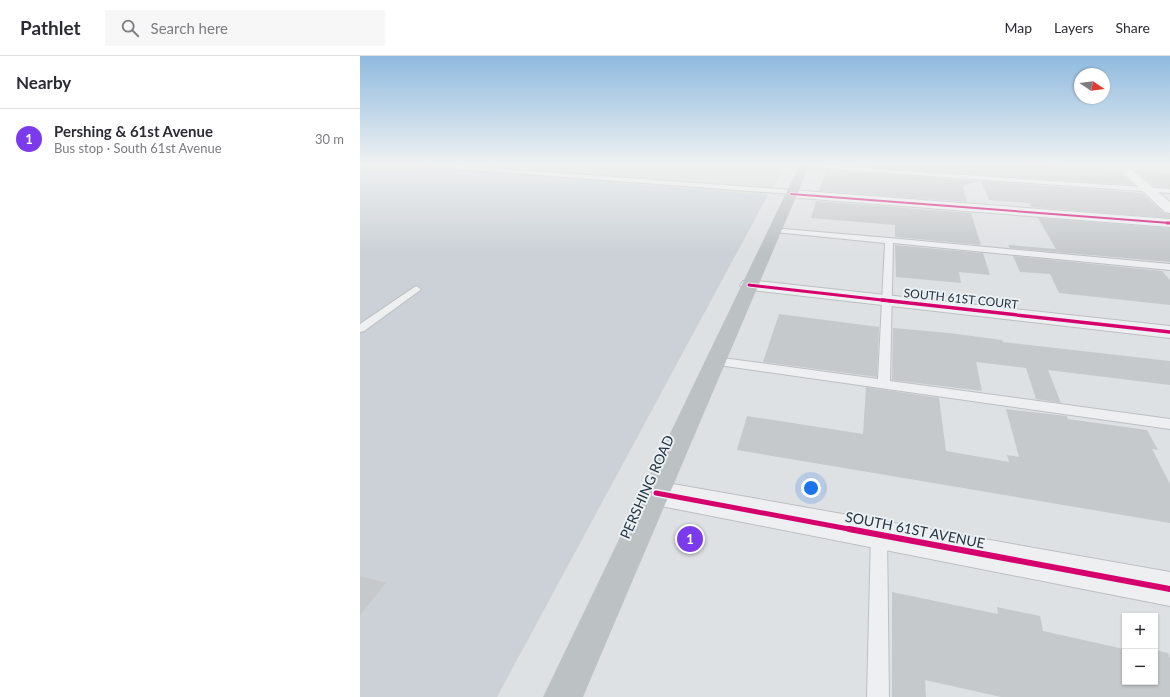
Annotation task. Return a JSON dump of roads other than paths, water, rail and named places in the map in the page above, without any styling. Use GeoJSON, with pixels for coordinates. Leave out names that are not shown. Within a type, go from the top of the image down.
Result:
{"type":"FeatureCollection","features":[{"type":"Feature","properties":{"kind":"main road","name":"PERSHING ROAD"},"geometry":{"type":"LineString","coordinates":[[563,697],[792,194]]}},
{"type":"Feature","properties":{"kind":"street"},"geometry":{"type":"LineString","coordinates":[[804,194],[1170,223]]}},
{"type":"Feature","properties":{"kind":"street"},"geometry":{"type":"LineString","coordinates":[[1153,194],[1170,209]]}},
{"type":"Feature","properties":{"kind":"street","name":"SOUTH 61ST COURT"},"geometry":{"type":"LineString","coordinates":[[749,285],[1170,332]]}},
{"type":"Feature","properties":{"kind":"street","name":"SOUTH 61ST AVENUE"},"geometry":{"type":"LineString","coordinates":[[656,493],[1170,589]]}},
{"type":"Feature","properties":{"kind":"lane"},"geometry":{"type":"LineString","coordinates":[[775,230],[1170,267]]}},
{"type":"Feature","properties":{"kind":"lane"},"geometry":{"type":"LineString","coordinates":[[884,385],[889,240]]}},
{"type":"Feature","properties":{"kind":"lane"},"geometry":{"type":"LineString","coordinates":[[360,329],[416,289]]}},
{"type":"Feature","properties":{"kind":"lane"},"geometry":{"type":"LineString","coordinates":[[715,361],[1170,424]]}},
{"type":"Feature","properties":{"kind":"lane"},"geometry":{"type":"LineString","coordinates":[[878,697],[879,534]]}},
{"type":"Feature","properties":{"kind":"place","name":"Pershing & 61st Avenue"},"geometry":{"type":"Point","coordinates":[690,539]}}]}
